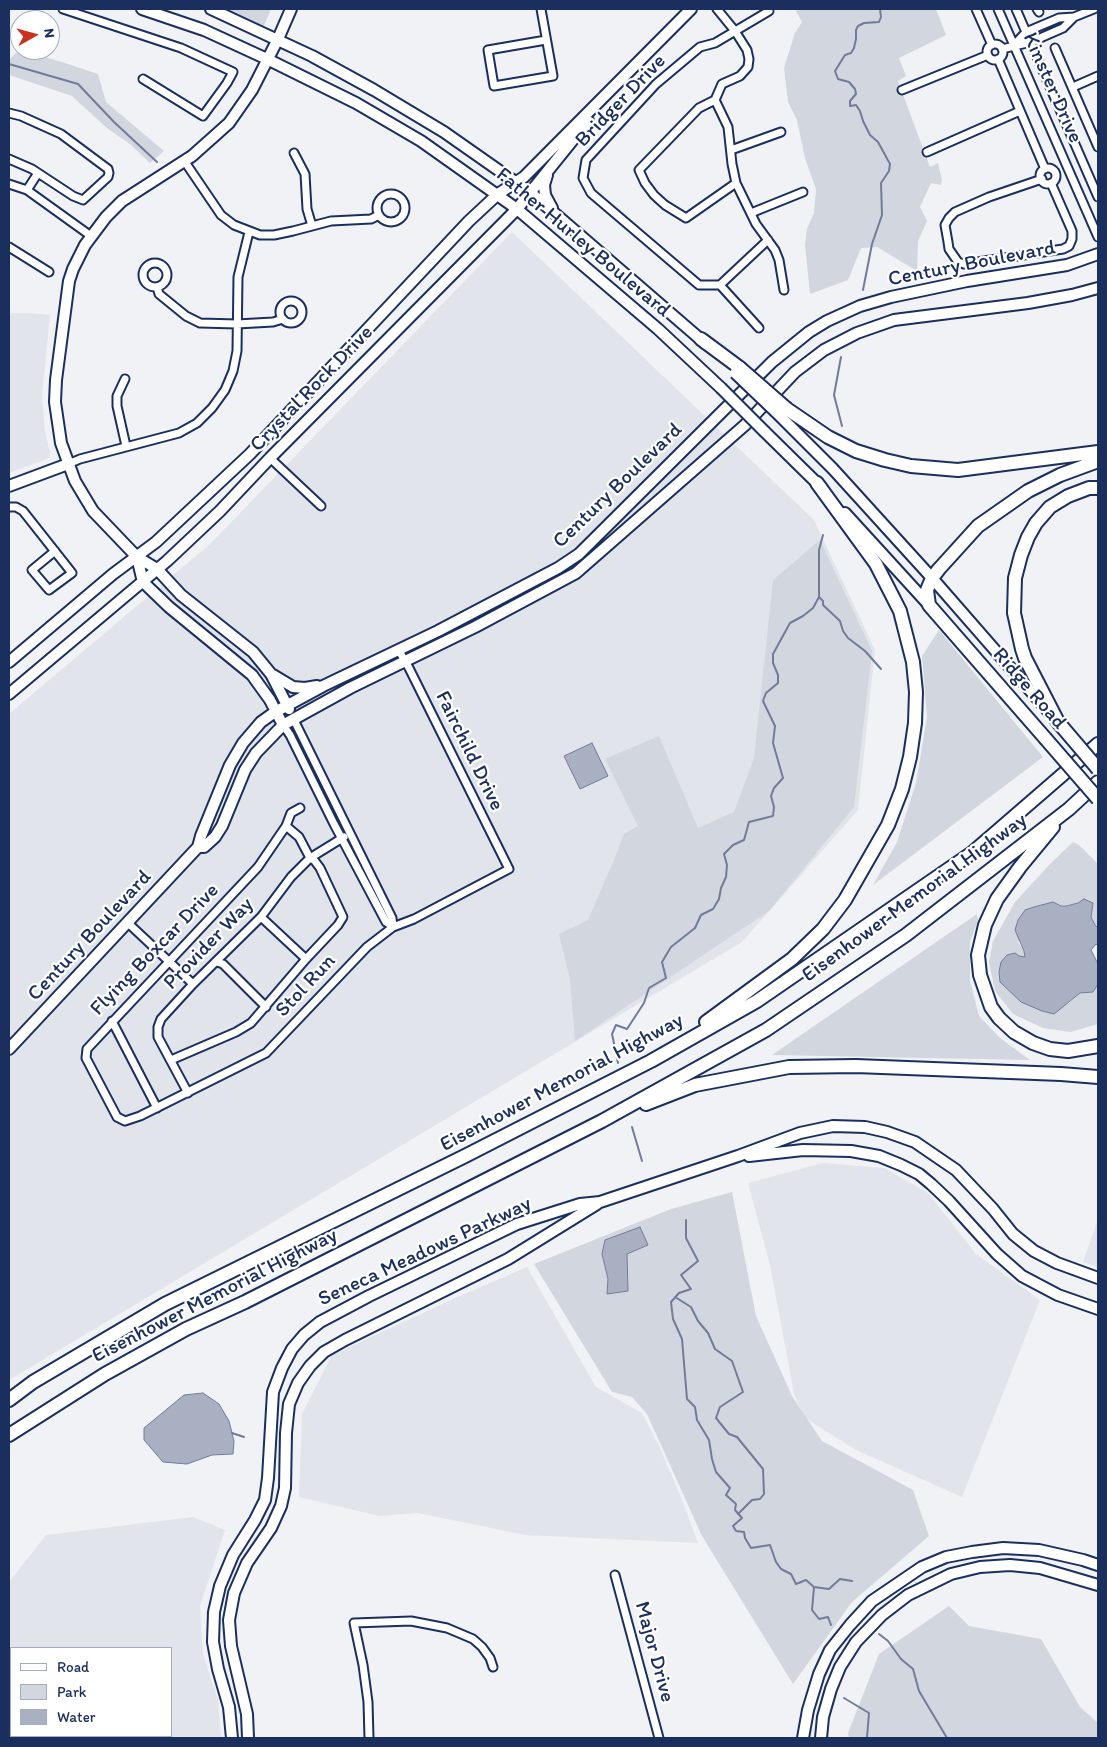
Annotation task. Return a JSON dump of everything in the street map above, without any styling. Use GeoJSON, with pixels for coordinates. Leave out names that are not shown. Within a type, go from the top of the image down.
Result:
{"type":"FeatureCollection","features":[{"type":"Feature","properties":{"kind":"highway"},"geometry":{"type":"LineString","coordinates":[[701,339],[784,413],[856,451],[885,460],[911,466],[958,470],[1036,462],[1098,452]]}},
{"type":"Feature","properties":{"kind":"highway"},"geometry":{"type":"LineString","coordinates":[[929,605],[927,590],[932,578],[978,526],[1028,491],[1060,475],[1098,461]]}},
{"type":"Feature","properties":{"kind":"highway"},"geometry":{"type":"LineString","coordinates":[[651,1061],[785,965],[823,930],[864,870],[888,825],[902,789],[912,740],[916,692],[914,662],[900,611],[876,564],[817,483]]}},
{"type":"Feature","properties":{"kind":"highway"},"geometry":{"type":"LineString","coordinates":[[1058,722],[1022,649],[1014,613],[1015,578],[1028,537],[1036,523],[1050,507],[1068,496],[1089,488],[1098,488]]}},
{"type":"Feature","properties":{"kind":"highway","name":"Ridge Road"},"geometry":{"type":"LineString","coordinates":[[929,605],[1098,799]]}},
{"type":"Feature","properties":{"kind":"highway","name":"Ridge Road"},"geometry":{"type":"LineString","coordinates":[[1058,722],[1098,769]]}},
{"type":"Feature","properties":{"kind":"highway","name":"Eisenhower Memorial Highway"},"geometry":{"type":"LineString","coordinates":[[9,1398],[165,1304],[448,1165],[651,1061],[757,1001],[972,853],[1098,744]]}},
{"type":"Feature","properties":{"kind":"highway","name":"Eisenhower Memorial Highway"},"geometry":{"type":"LineString","coordinates":[[9,1435],[105,1374],[186,1329],[253,1298],[602,1121],[766,1030],[906,935],[1069,809],[1098,782]]}},
{"type":"Feature","properties":{"kind":"highway"},"geometry":{"type":"LineString","coordinates":[[1069,809],[1020,867],[997,899],[985,925],[978,955],[980,975],[985,995],[991,1007],[999,1018],[1014,1032],[1033,1043],[1050,1049],[1068,1051],[1098,1046]]}},
{"type":"Feature","properties":{"kind":"highway"},"geometry":{"type":"LineString","coordinates":[[602,1121],[695,1085],[789,1067],[856,1066],[1098,1077]]}},
{"type":"Feature","properties":{"kind":"highway"},"geometry":{"type":"LineString","coordinates":[[1061,1074],[1098,1071]]}},
{"type":"Feature","properties":{"kind":"highway"},"geometry":{"type":"LineString","coordinates":[[9,1445],[186,1329]]}},
{"type":"Feature","properties":{"kind":"street"},"geometry":{"type":"LineString","coordinates":[[63,9],[181,48],[233,72],[224,89],[203,116],[143,79]]}},
{"type":"Feature","properties":{"kind":"street","name":"Father Hurley Boulevard"},"geometry":{"type":"LineString","coordinates":[[142,9],[204,30],[356,103],[421,141],[517,208],[658,329],[721,388],[817,483],[929,605]]}},
{"type":"Feature","properties":{"kind":"street","name":"Father Hurley Boulevard"},"geometry":{"type":"LineString","coordinates":[[211,9],[278,39],[382,94],[444,132],[531,193],[701,339]]}},
{"type":"Feature","properties":{"kind":"street"},"geometry":{"type":"LineString","coordinates":[[291,9],[278,39],[246,100],[229,123],[185,162],[122,201],[91,236],[73,268],[70,281],[56,380],[56,422],[61,444],[75,481],[93,511],[137,557],[157,569],[181,595],[253,652],[271,674],[392,918],[393,927]]}},
{"type":"Feature","properties":{"kind":"street"},"geometry":{"type":"LineString","coordinates":[[541,9],[553,76],[494,86],[488,50],[546,40]]}},
{"type":"Feature","properties":{"kind":"street","name":"Crystal Rock Drive"},"geometry":{"type":"LineString","coordinates":[[9,662],[180,520],[250,454],[469,220],[498,194],[524,177],[692,9]]}},
{"type":"Feature","properties":{"kind":"street"},"geometry":{"type":"LineString","coordinates":[[717,9],[735,31],[747,50],[748,67],[740,76],[722,84],[715,100],[699,108],[638,170],[654,195],[665,205],[686,218],[736,183]]}},
{"type":"Feature","properties":{"kind":"street"},"geometry":{"type":"LineString","coordinates":[[976,9],[992,45]]}},
{"type":"Feature","properties":{"kind":"street","name":"Kinster Drive"},"geometry":{"type":"LineString","coordinates":[[998,9],[1098,237]]}},
{"type":"Feature","properties":{"kind":"street","name":"Kinster Drive"},"geometry":{"type":"LineString","coordinates":[[1016,9],[1098,197]]}},
{"type":"Feature","properties":{"kind":"street"},"geometry":{"type":"LineString","coordinates":[[1014,45],[1026,32],[1058,18],[1074,17],[1094,9]]}},
{"type":"Feature","properties":{"kind":"street","name":"Bridger Drive"},"geometry":{"type":"LineString","coordinates":[[720,285],[699,285],[591,193],[583,178],[586,160],[656,84],[700,47],[715,43],[769,11]]}},
{"type":"Feature","properties":{"kind":"street"},"geometry":{"type":"LineString","coordinates":[[1002,49],[1031,42],[1062,28],[1074,17]]}},
{"type":"Feature","properties":{"kind":"street"},"geometry":{"type":"LineString","coordinates":[[992,45],[997,45],[1002,49]]}},
{"type":"Feature","properties":{"kind":"street"},"geometry":{"type":"LineString","coordinates":[[988,55],[992,45]]}},
{"type":"Feature","properties":{"kind":"street"},"geometry":{"type":"LineString","coordinates":[[1055,48],[1098,146]]}},
{"type":"Feature","properties":{"kind":"street"},"geometry":{"type":"LineString","coordinates":[[988,55],[992,59],[998,59],[1002,55],[1002,49]]}},
{"type":"Feature","properties":{"kind":"street"},"geometry":{"type":"LineString","coordinates":[[902,90],[988,55]]}},
{"type":"Feature","properties":{"kind":"street"},"geometry":{"type":"LineString","coordinates":[[998,59],[1045,169]]}},
{"type":"Feature","properties":{"kind":"street"},"geometry":{"type":"LineString","coordinates":[[1073,87],[1098,76]]}},
{"type":"Feature","properties":{"kind":"street","name":"Crystal Rock Drive"},"geometry":{"type":"LineString","coordinates":[[9,694],[143,582],[220,511],[531,193],[616,85]]}},
{"type":"Feature","properties":{"kind":"street"},"geometry":{"type":"LineString","coordinates":[[715,100],[728,127],[736,183],[756,224],[775,250],[779,260],[784,290]]}},
{"type":"Feature","properties":{"kind":"street"},"geometry":{"type":"LineString","coordinates":[[927,152],[1020,112]]}},
{"type":"Feature","properties":{"kind":"street"},"geometry":{"type":"LineString","coordinates":[[9,113],[21,116],[61,134],[108,168],[109,173],[108,177],[83,200],[73,196],[32,168],[9,159]]}},
{"type":"Feature","properties":{"kind":"street"},"geometry":{"type":"LineString","coordinates":[[731,150],[781,132]]}},
{"type":"Feature","properties":{"kind":"street"},"geometry":{"type":"LineString","coordinates":[[294,153],[305,174],[307,209],[312,226]]}},
{"type":"Feature","properties":{"kind":"street"},"geometry":{"type":"LineString","coordinates":[[185,162],[221,214],[234,225],[249,232],[260,235],[274,235],[331,221],[371,219],[379,215]]}},
{"type":"Feature","properties":{"kind":"street"},"geometry":{"type":"LineString","coordinates":[[1055,172],[1068,167]]}},
{"type":"Feature","properties":{"kind":"street"},"geometry":{"type":"LineString","coordinates":[[1042,179],[1041,174],[1045,169],[1050,168],[1055,172]]}},
{"type":"Feature","properties":{"kind":"street"},"geometry":{"type":"LineString","coordinates":[[548,172],[544,185],[545,195],[553,212]]}},
{"type":"Feature","properties":{"kind":"street"},"geometry":{"type":"LineString","coordinates":[[1051,183],[1055,179],[1055,172]]}},
{"type":"Feature","properties":{"kind":"street"},"geometry":{"type":"LineString","coordinates":[[27,190],[38,173]]}},
{"type":"Feature","properties":{"kind":"street"},"geometry":{"type":"LineString","coordinates":[[1042,179],[989,197],[955,212],[945,225],[950,249],[958,262],[964,264],[1063,249],[1069,246],[1072,239],[1072,231],[1051,183]]}},
{"type":"Feature","properties":{"kind":"street"},"geometry":{"type":"LineString","coordinates":[[1042,179],[1045,182],[1051,183]]}},
{"type":"Feature","properties":{"kind":"street"},"geometry":{"type":"LineString","coordinates":[[9,184],[27,190],[91,236]]}},
{"type":"Feature","properties":{"kind":"street"},"geometry":{"type":"LineString","coordinates":[[751,213],[803,192]]}},
{"type":"Feature","properties":{"kind":"street"},"geometry":{"type":"LineString","coordinates":[[386,195],[395,195],[403,200],[405,209],[399,220],[394,222],[386,221],[379,215],[377,206],[386,195]]}},
{"type":"Feature","properties":{"kind":"street"},"geometry":{"type":"LineString","coordinates":[[9,486],[80,459],[179,433],[197,423],[212,408],[225,390],[233,371],[237,351],[238,277],[249,232]]}},
{"type":"Feature","properties":{"kind":"street"},"geometry":{"type":"LineString","coordinates":[[759,328],[720,285],[768,240]]}},
{"type":"Feature","properties":{"kind":"street"},"geometry":{"type":"LineString","coordinates":[[9,247],[49,272]]}},
{"type":"Feature","properties":{"kind":"street","name":"Century Boulevard"},"geometry":{"type":"LineString","coordinates":[[9,1049],[198,847],[230,765],[243,743],[261,722],[287,705],[438,631],[558,568],[579,554],[772,362],[809,332],[827,321],[860,306],[892,297],[1067,265],[1098,254]]}},
{"type":"Feature","properties":{"kind":"street"},"geometry":{"type":"LineString","coordinates":[[157,287],[159,294],[186,316],[200,323],[237,324],[274,322],[283,319]]}},
{"type":"Feature","properties":{"kind":"street","name":"Century Boulevard"},"geometry":{"type":"LineString","coordinates":[[198,847],[204,847],[222,826],[245,770],[256,752],[283,725],[350,688],[475,628],[576,573],[745,425],[795,372],[824,350],[845,338],[869,328],[900,319],[1028,303],[1098,288]]}},
{"type":"Feature","properties":{"kind":"street"},"geometry":{"type":"LineString","coordinates":[[125,379],[117,396],[117,406],[126,446]]}},
{"type":"Feature","properties":{"kind":"street"},"geometry":{"type":"LineString","coordinates":[[784,413],[932,578]]}},
{"type":"Feature","properties":{"kind":"street"},"geometry":{"type":"LineString","coordinates":[[270,458],[321,506]]}},
{"type":"Feature","properties":{"kind":"street"},"geometry":{"type":"LineString","coordinates":[[9,507],[16,507],[23,511],[55,551],[72,573],[49,590],[32,570],[55,551]]}},
{"type":"Feature","properties":{"kind":"street"},"geometry":{"type":"LineString","coordinates":[[137,557],[143,582],[168,607],[252,675],[270,700],[275,712],[290,735],[386,922],[393,927]]}},
{"type":"Feature","properties":{"kind":"street","name":"Ridge Road"},"geometry":{"type":"LineString","coordinates":[[932,578],[1058,722]]}},
{"type":"Feature","properties":{"kind":"street","name":"Fairchild Drive"},"geometry":{"type":"LineString","coordinates":[[398,649],[509,869]]}},
{"type":"Feature","properties":{"kind":"street"},"geometry":{"type":"LineString","coordinates":[[271,674],[293,687],[323,686]]}},
{"type":"Feature","properties":{"kind":"street","name":"Flying Boxcar Drive"},"geometry":{"type":"LineString","coordinates":[[125,1121],[117,1117],[86,1058],[87,1048],[258,867],[286,826],[291,814],[300,808]]}},
{"type":"Feature","properties":{"kind":"street"},"geometry":{"type":"LineString","coordinates":[[171,1060],[236,1032],[251,1023],[343,917],[320,868],[310,858],[299,837],[286,826]]}},
{"type":"Feature","properties":{"kind":"street","name":"Provider Way"},"geometry":{"type":"LineString","coordinates":[[188,1093],[158,1037],[158,1027],[161,1019],[193,984],[261,917],[291,877],[310,858],[349,833]]}},
{"type":"Feature","properties":{"kind":"street","name":"Stol Run"},"geometry":{"type":"LineString","coordinates":[[125,1121],[188,1093],[266,1052],[367,947],[393,927],[414,919],[509,869]]}},
{"type":"Feature","properties":{"kind":"street"},"geometry":{"type":"LineString","coordinates":[[261,917],[306,959]]}},
{"type":"Feature","properties":{"kind":"street"},"geometry":{"type":"LineString","coordinates":[[128,923],[193,984]]}},
{"type":"Feature","properties":{"kind":"street"},"geometry":{"type":"LineString","coordinates":[[217,962],[223,964],[266,1007]]}},
{"type":"Feature","properties":{"kind":"street"},"geometry":{"type":"LineString","coordinates":[[112,1021],[157,1108]]}},
{"type":"Feature","properties":{"kind":"street","name":"Seneca Meadows Parkway"},"geometry":{"type":"LineString","coordinates":[[232,1738],[229,1708],[218,1669],[213,1642],[214,1612],[220,1586],[233,1555],[256,1520],[264,1500],[268,1478],[272,1392],[292,1349],[304,1335],[320,1322],[517,1224],[580,1204],[600,1202],[738,1156],[800,1133],[833,1126],[865,1127],[916,1142],[956,1170],[993,1209],[1013,1234],[1034,1252],[1057,1263],[1098,1278]]}},
{"type":"Feature","properties":{"kind":"street","name":"Seneca Meadows Parkway"},"geometry":{"type":"LineString","coordinates":[[738,1156],[803,1150],[851,1151],[879,1156],[919,1174],[949,1201],[997,1254],[1022,1276],[1058,1294],[1098,1309]]}},
{"type":"Feature","properties":{"kind":"street","name":"Seneca Meadows Parkway"},"geometry":{"type":"LineString","coordinates":[[248,1738],[247,1714],[230,1646],[229,1620],[234,1593],[247,1563],[271,1528],[281,1506],[285,1488],[286,1433],[289,1404],[298,1383],[310,1366],[324,1352],[508,1259],[600,1202]]}},
{"type":"Feature","properties":{"kind":"street"},"geometry":{"type":"LineString","coordinates":[[803,1738],[810,1701],[830,1650],[850,1624],[872,1601],[922,1568],[946,1558],[1003,1548],[1039,1550],[1098,1565]]}},
{"type":"Feature","properties":{"kind":"street"},"geometry":{"type":"LineString","coordinates":[[821,1738],[823,1717],[840,1667],[856,1642],[882,1615],[908,1595],[951,1574],[980,1567],[1010,1565],[1040,1568],[1098,1585]]}},
{"type":"Feature","properties":{"kind":"street","name":"Major Drive"},"geometry":{"type":"LineString","coordinates":[[615,1576],[659,1738]]}},
{"type":"Feature","properties":{"kind":"street"},"geometry":{"type":"LineString","coordinates":[[369,1738],[368,1702],[363,1665],[354,1623],[411,1621],[447,1628],[473,1639],[482,1646],[490,1658],[493,1667]]}},
{"type":"Feature","properties":{"kind":"shaded area"},"geometry":{"type":"Polygon","coordinates":[[[512,232],[814,520],[875,650],[858,810],[742,942],[9,1380],[9,714],[210,544],[512,232]]]}},
{"type":"Feature","properties":{"kind":"shaded area"},"geometry":{"type":"Polygon","coordinates":[[[9,313],[50,315],[42,397],[45,431],[50,456],[47,459],[9,473],[9,313]]]}},
{"type":"Feature","properties":{"kind":"shaded area"},"geometry":{"type":"Polygon","coordinates":[[[823,1163],[884,1168],[928,1193],[976,1254],[1040,1300],[962,1497],[856,1450],[805,1418],[794,1394],[770,1265],[748,1183],[823,1163]]]}},
{"type":"Feature","properties":{"kind":"shaded area"},"geometry":{"type":"Polygon","coordinates":[[[1098,1219],[1098,1267],[1083,1262],[1098,1219]]]}},
{"type":"Feature","properties":{"kind":"shaded area"},"geometry":{"type":"Polygon","coordinates":[[[527,1267],[596,1387],[642,1413],[660,1448],[698,1543],[525,1535],[418,1513],[379,1516],[299,1497],[302,1414],[332,1355],[527,1267]]]}},
{"type":"Feature","properties":{"kind":"shaded area"},"geometry":{"type":"Polygon","coordinates":[[[193,1517],[225,1530],[200,1606],[203,1654],[218,1700],[221,1738],[20,1738],[172,1737],[172,1647],[10,1647],[9,1582],[46,1535],[193,1517]]]}},
{"type":"Feature","properties":{"kind":"green space"},"geometry":{"type":"Polygon","coordinates":[[[222,9],[271,9],[263,28],[222,9]]]}},
{"type":"Feature","properties":{"kind":"green space"},"geometry":{"type":"Polygon","coordinates":[[[795,9],[936,9],[946,35],[899,58],[906,76],[898,81],[930,167],[938,163],[942,180],[941,185],[931,183],[920,207],[927,221],[918,241],[917,271],[877,247],[861,248],[848,280],[810,294],[805,245],[807,229],[814,213],[816,189],[805,158],[797,120],[788,102],[784,68],[795,33],[802,22],[795,9]]]}},
{"type":"Feature","properties":{"kind":"green space"},"geometry":{"type":"Polygon","coordinates":[[[9,57],[10,60],[55,60],[98,74],[106,102],[164,151],[150,163],[130,144],[108,129],[72,96],[9,75],[9,57]]]}},
{"type":"Feature","properties":{"kind":"green space"},"geometry":{"type":"Polygon","coordinates":[[[820,540],[872,651],[854,807],[769,911],[575,1041],[570,979],[559,934],[588,920],[624,834],[638,826],[605,759],[659,736],[698,828],[734,812],[754,758],[773,580],[820,540]]]}},
{"type":"Feature","properties":{"kind":"green space"},"geometry":{"type":"Polygon","coordinates":[[[939,630],[1043,757],[873,885],[897,842],[916,783],[927,717],[922,656],[939,630]]]}},
{"type":"Feature","properties":{"kind":"green space"},"geometry":{"type":"Polygon","coordinates":[[[1073,842],[1079,845],[1098,864],[1098,928],[1078,903],[1061,906],[1018,942],[1024,951],[1025,958],[1019,956],[1000,982],[1010,991],[1068,1004],[1080,993],[1093,992],[1098,984],[1098,1024],[1071,1032],[1043,1028],[1013,1014],[995,991],[989,962],[993,941],[1015,902],[1073,842]]]}},
{"type":"Feature","properties":{"kind":"green space"},"geometry":{"type":"Polygon","coordinates":[[[977,914],[978,920],[970,942],[970,981],[979,1016],[1000,1038],[1030,1060],[772,1055],[977,914]]]}},
{"type":"Feature","properties":{"kind":"green space"},"geometry":{"type":"Polygon","coordinates":[[[732,1192],[756,1316],[792,1396],[822,1441],[913,1490],[929,1536],[852,1602],[793,1684],[702,1536],[647,1414],[632,1397],[612,1392],[534,1264],[671,1209],[732,1192]]]}},
{"type":"Feature","properties":{"kind":"green space"},"geometry":{"type":"Polygon","coordinates":[[[949,1606],[969,1626],[1041,1639],[1080,1707],[1098,1723],[1098,1738],[849,1738],[848,1733],[879,1654],[949,1606]]]}},
{"type":"Feature","properties":{"kind":"water"},"geometry":{"type":"Polygon","coordinates":[[[592,743],[608,776],[580,789],[564,756],[592,743]]]}},
{"type":"Feature","properties":{"kind":"water"},"geometry":{"type":"Polygon","coordinates":[[[1084,899],[1093,903],[1091,917],[1098,928],[1098,946],[1096,944],[1091,950],[1098,964],[1098,984],[1093,992],[1080,993],[1054,1014],[1021,1002],[1000,982],[999,972],[1001,962],[1007,955],[1015,953],[1025,957],[1015,930],[1018,920],[1025,910],[1034,907],[1053,902],[1066,906],[1078,903],[1084,899]]]}},
{"type":"Feature","properties":{"kind":"water"},"geometry":{"type":"Polygon","coordinates":[[[640,1227],[648,1245],[627,1254],[628,1291],[607,1294],[608,1279],[602,1254],[605,1240],[640,1227]]]}},
{"type":"Feature","properties":{"kind":"water"},"geometry":{"type":"Polygon","coordinates":[[[203,1393],[219,1404],[229,1421],[234,1441],[233,1454],[212,1455],[187,1464],[163,1462],[144,1440],[144,1428],[184,1395],[203,1393]]]}},
{"type":"Feature","properties":{"kind":"waterway"},"geometry":{"type":"LineString","coordinates":[[863,290],[872,244],[882,215],[881,183],[889,171],[890,164],[878,142],[870,135],[856,105],[850,106],[850,101],[856,94],[855,89],[849,82],[838,79],[835,71],[845,55],[851,53],[854,48],[858,26],[864,23],[879,22],[881,17],[880,9]]}},
{"type":"Feature","properties":{"kind":"waterway"},"geometry":{"type":"LineString","coordinates":[[9,64],[78,84],[114,122],[157,162]]}},
{"type":"Feature","properties":{"kind":"waterway"},"geometry":{"type":"LineString","coordinates":[[841,357],[834,395],[842,426]]}},
{"type":"Feature","properties":{"kind":"waterway"},"geometry":{"type":"LineString","coordinates":[[618,1063],[612,1034],[616,1025],[627,1029],[644,1003],[649,988],[666,978],[662,962],[671,947],[695,928],[701,915],[713,909],[719,899],[726,877],[727,865],[724,854],[733,845],[744,840],[749,822],[773,816],[774,807],[771,796],[774,788],[783,778],[773,743],[775,726],[763,701],[766,693],[778,683],[778,675],[773,663],[773,654],[790,623],[813,608],[819,597],[819,550],[823,535]]}},
{"type":"Feature","properties":{"kind":"waterway"},"geometry":{"type":"LineString","coordinates":[[819,597],[823,601],[823,605],[840,621],[843,631],[848,638],[865,651],[881,669]]}},
{"type":"Feature","properties":{"kind":"waterway"},"geometry":{"type":"LineString","coordinates":[[632,1127],[642,1161]]}},
{"type":"Feature","properties":{"kind":"waterway"},"geometry":{"type":"LineString","coordinates":[[686,1220],[686,1238],[698,1261],[681,1275],[691,1289],[679,1293],[671,1302],[673,1319],[682,1339],[687,1399],[695,1407],[697,1420],[709,1440],[716,1472],[730,1488],[726,1495],[736,1504],[735,1510],[742,1518],[733,1526],[736,1531],[744,1532],[751,1548],[770,1545],[776,1562],[781,1569],[791,1574],[796,1584],[806,1580],[814,1587],[829,1589],[840,1579],[852,1581]]}},
{"type":"Feature","properties":{"kind":"waterway"},"geometry":{"type":"LineString","coordinates":[[675,1297],[691,1307],[698,1321],[708,1333],[715,1349],[732,1361],[743,1392],[720,1407],[716,1418],[729,1434],[737,1437],[763,1469],[764,1494],[760,1499],[752,1500],[738,1514]]}},
{"type":"Feature","properties":{"kind":"waterway"},"geometry":{"type":"LineString","coordinates":[[232,1433],[244,1437]]}},
{"type":"Feature","properties":{"kind":"waterway"},"geometry":{"type":"LineString","coordinates":[[814,1587],[812,1610],[819,1619],[828,1617],[831,1625]]}},
{"type":"Feature","properties":{"kind":"waterway"},"geometry":{"type":"LineString","coordinates":[[879,1634],[888,1641],[901,1659],[913,1669],[919,1691],[947,1738]]}},
{"type":"Feature","properties":{"kind":"waterway"},"geometry":{"type":"LineString","coordinates":[[844,1698],[869,1713],[867,1738]]}}]}
